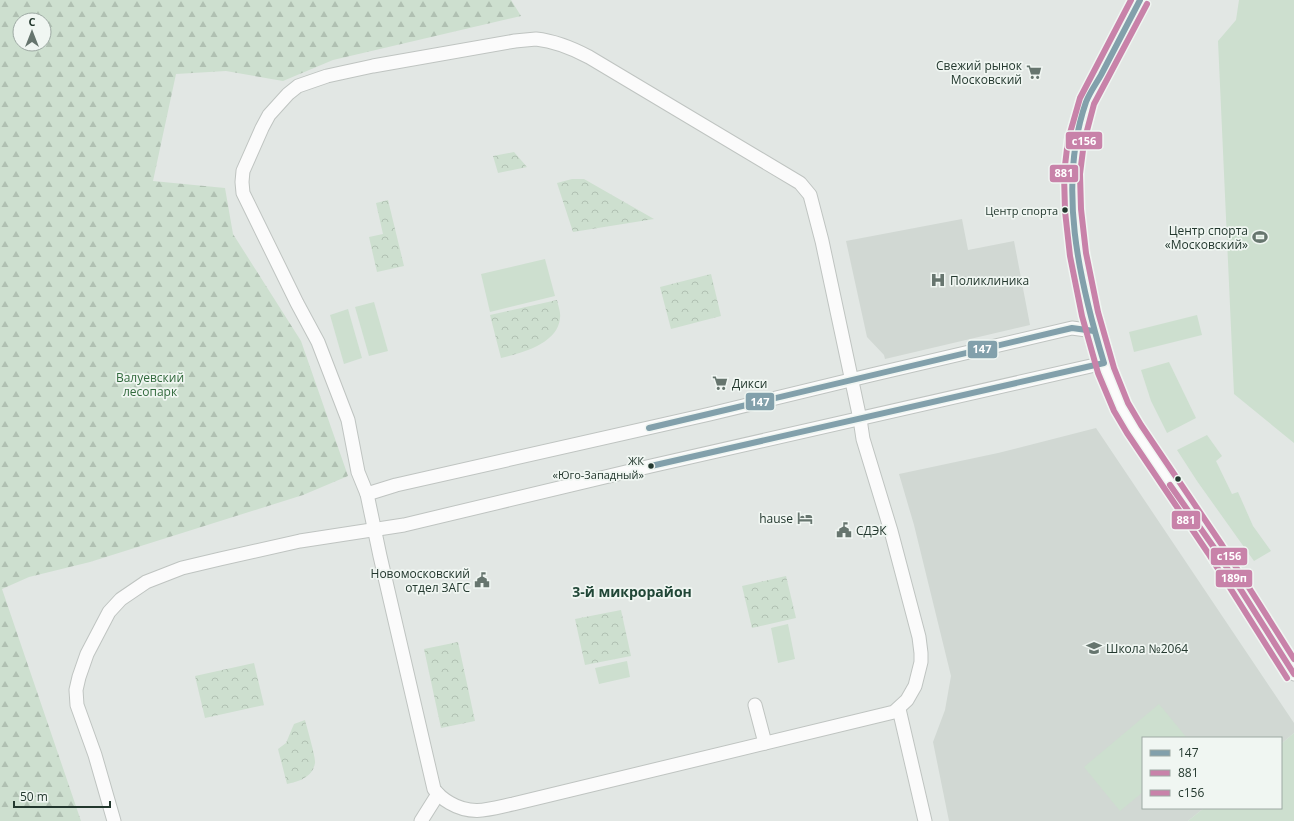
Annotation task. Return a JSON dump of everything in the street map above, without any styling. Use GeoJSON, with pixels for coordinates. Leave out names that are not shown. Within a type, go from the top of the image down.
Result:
{"type":"FeatureCollection","features":[{"type":"Feature","properties":{"kind":"street"},"geometry":{"type":"LineString","coordinates":[[1140,0],[1087,101],[1078,129],[1076,141],[1072,174],[1073,210],[1078,254],[1094,331],[1121,407],[1170,485],[1215,549],[1294,674]]}},
{"type":"Feature","properties":{"kind":"street"},"geometry":{"type":"LineString","coordinates":[[536,39],[549,41],[564,46],[589,57],[794,179],[800,183],[810,195],[833,291],[860,419],[863,439],[891,530],[919,637],[921,662],[915,686],[907,700],[898,709],[888,714],[485,810],[469,811],[458,808],[438,794],[434,788],[367,494],[358,472],[348,420],[318,342],[242,193],[244,171],[262,128],[269,115],[292,89],[302,84],[327,76],[515,41],[536,39]]}},
{"type":"Feature","properties":{"kind":"street"},"geometry":{"type":"LineString","coordinates":[[367,494],[396,485],[710,414],[1072,328],[1094,331]]}},
{"type":"Feature","properties":{"kind":"street"},"geometry":{"type":"LineString","coordinates":[[114,821],[95,756],[77,705],[76,690],[94,633],[121,598],[146,582],[182,568],[258,550],[300,541],[404,525],[535,493],[1104,362]]}},
{"type":"Feature","properties":{"kind":"street"},"geometry":{"type":"LineString","coordinates":[[756,705],[765,743]]}},
{"type":"Feature","properties":{"kind":"street"},"geometry":{"type":"LineString","coordinates":[[898,709],[925,821]]}},
{"type":"Feature","properties":{"kind":"street"},"geometry":{"type":"LineString","coordinates":[[421,821],[438,794]]}},
{"type":"Feature","properties":{"kind":"shaded area","name":"Поликлиника"},"geometry":{"type":"Polygon","coordinates":[[[962,219],[968,250],[1014,241],[1030,325],[885,359],[884,355],[867,337],[846,241],[962,219]]]}},
{"type":"Feature","properties":{"kind":"shaded area","name":"Школа №2064"},"geometry":{"type":"Polygon","coordinates":[[[1096,428],[1294,723],[1294,733],[1282,743],[1282,737],[1142,737],[1142,809],[1203,809],[1188,821],[949,821],[933,742],[945,710],[951,676],[914,525],[899,474],[998,453],[1096,428]]]}},
{"type":"Feature","properties":{"kind":"green space","name":"Валуевский лесопарк"},"geometry":{"type":"Polygon","coordinates":[[[0,0],[511,0],[521,16],[333,60],[283,81],[226,71],[176,74],[153,181],[225,188],[233,234],[301,341],[348,476],[303,495],[90,562],[29,577],[2,589],[81,821],[0,821],[0,0]]]}},
{"type":"Feature","properties":{"kind":"green space","name":"Центр спорта «Московский»"},"geometry":{"type":"Polygon","coordinates":[[[1239,0],[1294,0],[1294,443],[1234,394],[1218,41],[1236,20],[1239,0]]]}},
{"type":"Feature","properties":{"kind":"green space"},"geometry":{"type":"Polygon","coordinates":[[[514,152],[527,167],[498,173],[493,156],[514,152]]]}},
{"type":"Feature","properties":{"kind":"green space"},"geometry":{"type":"Polygon","coordinates":[[[572,179],[584,179],[654,219],[573,232],[557,183],[572,179]]]}},
{"type":"Feature","properties":{"kind":"green space"},"geometry":{"type":"Polygon","coordinates":[[[388,200],[404,266],[377,272],[369,237],[383,234],[376,203],[388,200]]]}},
{"type":"Feature","properties":{"kind":"green space"},"geometry":{"type":"Polygon","coordinates":[[[545,259],[555,296],[490,312],[481,274],[545,259]]]}},
{"type":"Feature","properties":{"kind":"green space"},"geometry":{"type":"Polygon","coordinates":[[[711,274],[721,316],[671,329],[660,287],[711,274]]]}},
{"type":"Feature","properties":{"kind":"green space"},"geometry":{"type":"Polygon","coordinates":[[[557,300],[560,318],[558,327],[553,335],[546,341],[528,350],[501,358],[490,315],[557,300]]]}},
{"type":"Feature","properties":{"kind":"green space"},"geometry":{"type":"Polygon","coordinates":[[[374,302],[388,351],[369,356],[355,307],[374,302]]]}},
{"type":"Feature","properties":{"kind":"green space"},"geometry":{"type":"Polygon","coordinates":[[[348,309],[362,358],[344,364],[330,315],[348,309]]]}},
{"type":"Feature","properties":{"kind":"green space"},"geometry":{"type":"Polygon","coordinates":[[[1197,315],[1202,335],[1134,352],[1129,332],[1197,315]]]}},
{"type":"Feature","properties":{"kind":"green space"},"geometry":{"type":"Polygon","coordinates":[[[1169,362],[1196,418],[1167,433],[1151,401],[1141,370],[1169,362]]]}},
{"type":"Feature","properties":{"kind":"green space"},"geometry":{"type":"Polygon","coordinates":[[[1207,435],[1222,456],[1216,461],[1232,494],[1238,492],[1253,526],[1271,551],[1254,561],[1197,481],[1177,450],[1207,435]]]}},
{"type":"Feature","properties":{"kind":"green space"},"geometry":{"type":"Polygon","coordinates":[[[786,576],[796,618],[752,628],[742,586],[786,576]]]}},
{"type":"Feature","properties":{"kind":"green space"},"geometry":{"type":"Polygon","coordinates":[[[621,610],[631,656],[585,665],[575,619],[621,610]]]}},
{"type":"Feature","properties":{"kind":"green space"},"geometry":{"type":"Polygon","coordinates":[[[788,624],[795,659],[778,663],[771,628],[788,624]]]}},
{"type":"Feature","properties":{"kind":"green space"},"geometry":{"type":"Polygon","coordinates":[[[458,642],[475,721],[441,728],[424,649],[458,642]]]}},
{"type":"Feature","properties":{"kind":"green space"},"geometry":{"type":"Polygon","coordinates":[[[627,661],[630,677],[599,684],[595,668],[627,661]]]}},
{"type":"Feature","properties":{"kind":"green space"},"geometry":{"type":"Polygon","coordinates":[[[254,663],[264,705],[205,718],[195,676],[254,663]]]}},
{"type":"Feature","properties":{"kind":"green space"},"geometry":{"type":"Polygon","coordinates":[[[1159,704],[1186,737],[1142,737],[1142,793],[1120,811],[1084,767],[1159,704]]]}},
{"type":"Feature","properties":{"kind":"green space"},"geometry":{"type":"Polygon","coordinates":[[[305,720],[314,755],[314,768],[304,778],[287,784],[278,749],[286,743],[294,724],[305,720]]]}},
{"type":"Feature","properties":{"kind":"green space"},"geometry":{"type":"Polygon","coordinates":[[[1294,733],[1294,821],[1188,821],[1203,809],[1282,809],[1282,743],[1294,733]]]}},
{"type":"Feature","properties":{"kind":"transit line","name":"881"},"geometry":{"type":"LineString","coordinates":[[1131,0],[1080,98],[1068,140],[1064,174],[1065,211],[1070,256],[1082,316],[1098,373],[1114,411],[1127,433],[1208,553],[1287,678]]}},
{"type":"Feature","properties":{"kind":"transit line","name":"147"},"geometry":{"type":"LineString","coordinates":[[651,466],[1104,363],[1080,266],[1072,200],[1073,167],[1077,134],[1086,102],[1140,0]]}},
{"type":"Feature","properties":{"kind":"transit line","name":"с156"},"geometry":{"type":"LineString","coordinates":[[1147,4],[1094,104],[1084,142],[1080,174],[1081,209],[1086,253],[1098,312],[1114,368],[1128,403],[1141,425],[1222,545],[1294,659]]}},
{"type":"Feature","properties":{"kind":"transit line","name":"147"},"geometry":{"type":"LineString","coordinates":[[649,428],[1072,328],[1094,331]]}},
{"type":"Feature","properties":{"kind":"transit line","name":"189п"},"geometry":{"type":"LineString","coordinates":[[1170,485],[1215,549],[1294,674]]}},
{"type":"Feature","properties":{"kind":"place","name":"Свежий рынок Московский"},"geometry":{"type":"Point","coordinates":[1034,72]}},
{"type":"Feature","properties":{"kind":"place","name":"Центр спорта"},"geometry":{"type":"Point","coordinates":[1065,210]}},
{"type":"Feature","properties":{"kind":"place","name":"Центр спорта «Московский»"},"geometry":{"type":"Point","coordinates":[1260,237]}},
{"type":"Feature","properties":{"kind":"place","name":"Поликлиника"},"geometry":{"type":"Point","coordinates":[938,280]}},
{"type":"Feature","properties":{"kind":"place","name":"Дикси"},"geometry":{"type":"Point","coordinates":[720,383]}},
{"type":"Feature","properties":{"kind":"place","name":"ЖК «Юго-Западный»"},"geometry":{"type":"Point","coordinates":[651,466]}},
{"type":"Feature","properties":{"kind":"place","name":"hause"},"geometry":{"type":"Point","coordinates":[805,518]}},
{"type":"Feature","properties":{"kind":"place","name":"СДЭК"},"geometry":{"type":"Point","coordinates":[844,530]}},
{"type":"Feature","properties":{"kind":"place","name":"Новомосковский отдел ЗАГС"},"geometry":{"type":"Point","coordinates":[482,580]}},
{"type":"Feature","properties":{"kind":"place","name":"Школа №2064"},"geometry":{"type":"Point","coordinates":[1094,648]}},
{"type":"Feature","properties":{"kind":"district","name":"3-й микрорайон"},"geometry":{"type":"Point","coordinates":[632,591]}}]}
